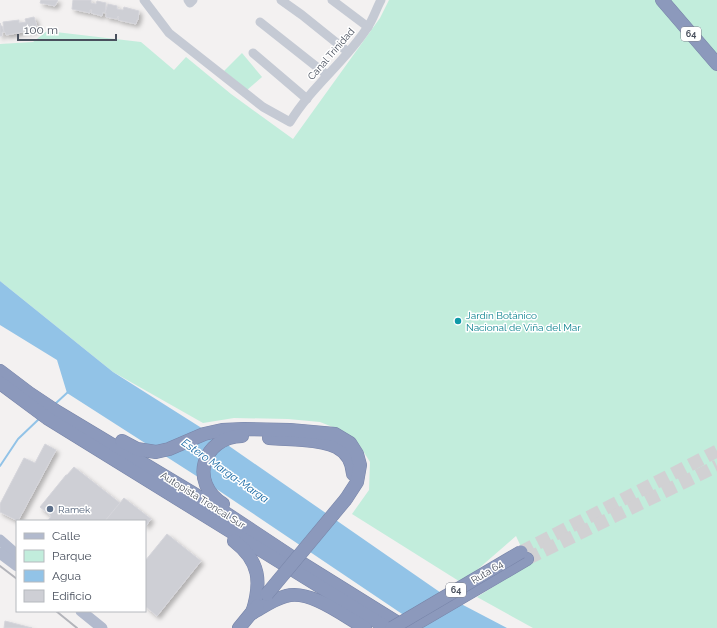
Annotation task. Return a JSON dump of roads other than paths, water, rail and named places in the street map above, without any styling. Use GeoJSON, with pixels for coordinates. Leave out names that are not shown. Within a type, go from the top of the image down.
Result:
{"type":"FeatureCollection","features":[{"type":"Feature","properties":{"kind":"highway","name":"64"},"geometry":{"type":"LineString","coordinates":[[662,0],[717,64]]}},
{"type":"Feature","properties":{"kind":"highway","name":"64"},"geometry":{"type":"LineString","coordinates":[[670,0],[717,53]]}},
{"type":"Feature","properties":{"kind":"highway"},"geometry":{"type":"LineString","coordinates":[[0,365],[30,394],[55,411],[131,447],[149,451],[169,450],[187,440],[204,434],[231,429],[323,432],[340,436],[350,444],[358,459],[359,476],[349,495],[239,628]]}},
{"type":"Feature","properties":{"kind":"highway","name":"Autopista Troncal Sur"},"geometry":{"type":"LineString","coordinates":[[0,371],[55,411],[388,628]]}},
{"type":"Feature","properties":{"kind":"highway","name":"Autopista Troncal Sur"},"geometry":{"type":"LineString","coordinates":[[0,383],[30,394]]}},
{"type":"Feature","properties":{"kind":"highway"},"geometry":{"type":"LineString","coordinates":[[55,411],[59,428],[104,459],[215,528],[246,550],[252,559],[257,576],[255,603],[252,612]]}},
{"type":"Feature","properties":{"kind":"highway","name":"Autopista Troncal Sur"},"geometry":{"type":"LineString","coordinates":[[55,411],[221,510],[406,628]]}},
{"type":"Feature","properties":{"kind":"highway"},"geometry":{"type":"LineString","coordinates":[[349,495],[353,477],[352,465],[342,451],[332,444],[321,441],[230,437],[220,441],[211,449],[206,458],[203,470],[206,487],[213,497],[326,573],[365,603]]}},
{"type":"Feature","properties":{"kind":"highway","name":"Ruta 64"},"geometry":{"type":"LineString","coordinates":[[392,628],[524,555],[409,628]]}},
{"type":"Feature","properties":{"kind":"highway"},"geometry":{"type":"LineString","coordinates":[[252,612],[286,596],[302,595],[313,598],[365,628]]}},
{"type":"Feature","properties":{"kind":"main road"},"geometry":{"type":"LineString","coordinates":[[0,540],[16,554]]}},
{"type":"Feature","properties":{"kind":"main road"},"geometry":{"type":"LineString","coordinates":[[0,553],[16,565]]}},
{"type":"Feature","properties":{"kind":"main road"},"geometry":{"type":"LineString","coordinates":[[82,612],[102,628]]}},
{"type":"Feature","properties":{"kind":"street","name":"Canal Trinidad"},"geometry":{"type":"LineString","coordinates":[[144,0],[169,33],[263,107],[290,122],[296,112],[368,27],[381,0]]}},
{"type":"Feature","properties":{"kind":"street"},"geometry":{"type":"LineString","coordinates":[[281,0],[348,52]]}},
{"type":"Feature","properties":{"kind":"street"},"geometry":{"type":"LineString","coordinates":[[332,0],[368,27]]}},
{"type":"Feature","properties":{"kind":"street"},"geometry":{"type":"LineString","coordinates":[[260,22],[327,75]]}},
{"type":"Feature","properties":{"kind":"street"},"geometry":{"type":"LineString","coordinates":[[253,53],[307,99]]}},
{"type":"Feature","properties":{"kind":"water","name":"Estero Marga-Marga"},"geometry":{"type":"Polygon","coordinates":[[[0,281],[113,372],[219,439],[444,595],[507,628],[424,628],[420,626],[212,486],[67,393],[57,360],[0,325],[0,281]]]}},
{"type":"Feature","properties":{"kind":"waterway"},"geometry":{"type":"LineString","coordinates":[[55,404],[68,392]]}},
{"type":"Feature","properties":{"kind":"waterway"},"geometry":{"type":"LineString","coordinates":[[0,466],[18,439],[40,418]]}},
{"type":"Feature","properties":{"kind":"tunnel"},"geometry":{"type":"LineString","coordinates":[[521,552],[717,451]]}},
{"type":"Feature","properties":{"kind":"tunnel"},"geometry":{"type":"LineString","coordinates":[[527,559],[717,466]]}},
{"type":"Feature","properties":{"kind":"railway"},"geometry":{"type":"LineString","coordinates":[[0,566],[16,578]]}},
{"type":"Feature","properties":{"kind":"railway"},"geometry":{"type":"LineString","coordinates":[[57,612],[77,628]]}},
{"type":"Feature","properties":{"kind":"place","name":"Jardín Botánico Nacional de Viña del Mar"},"geometry":{"type":"Point","coordinates":[458,321]}},
{"type":"Feature","properties":{"kind":"place","name":"Ramek"},"geometry":{"type":"Point","coordinates":[50,509]}}]}
